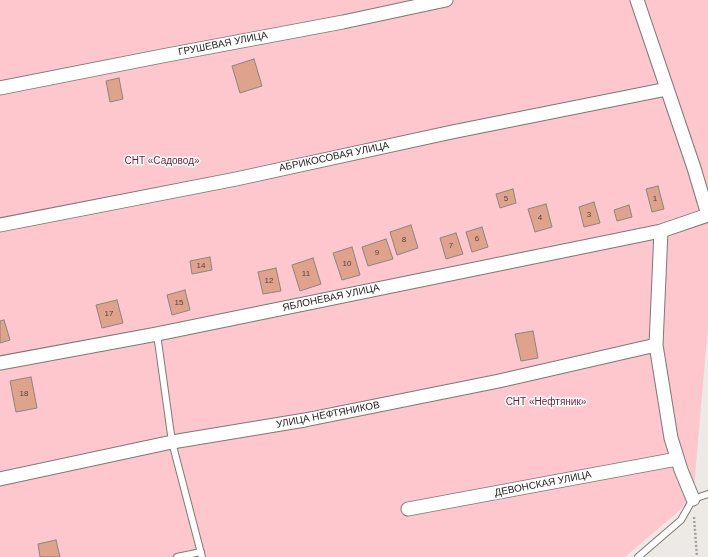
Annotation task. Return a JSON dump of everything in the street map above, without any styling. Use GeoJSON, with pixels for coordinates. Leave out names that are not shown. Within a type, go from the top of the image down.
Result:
{"type":"FeatureCollection","features":[{"type":"Feature","properties":{"kind":"street","name":"ГРУШЕВАЯ УЛИЦА"},"geometry":{"type":"LineString","coordinates":[[0,88],[154,57],[342,22],[446,0]]}},
{"type":"Feature","properties":{"kind":"street"},"geometry":{"type":"LineString","coordinates":[[637,0],[667,89]]}},
{"type":"Feature","properties":{"kind":"street","name":"АБРИКОСОВАЯ УЛИЦА"},"geometry":{"type":"LineString","coordinates":[[0,225],[667,89]]}},
{"type":"Feature","properties":{"kind":"street","name":"ЯБЛОНЕВАЯ УЛИЦА"},"geometry":{"type":"LineString","coordinates":[[0,363],[157,334],[661,230],[708,215],[667,89]]}},
{"type":"Feature","properties":{"kind":"street"},"geometry":{"type":"LineString","coordinates":[[661,230],[656,346],[671,438],[677,459],[693,499]]}},
{"type":"Feature","properties":{"kind":"street","name":"УЛИЦА НЕФТЯНИКОВ"},"geometry":{"type":"LineString","coordinates":[[0,479],[172,442],[304,420],[499,381],[656,346]]}},
{"type":"Feature","properties":{"kind":"street","name":"ДЕВОНСКАЯ УЛИЦА"},"geometry":{"type":"LineString","coordinates":[[408,509],[677,459]]}},
{"type":"Feature","properties":{"kind":"lane"},"geometry":{"type":"LineString","coordinates":[[157,334],[172,442],[201,554],[177,557]]}},
{"type":"Feature","properties":{"kind":"lane"},"geometry":{"type":"LineString","coordinates":[[638,557],[681,520],[693,499],[708,494]]}},
{"type":"Feature","properties":{"kind":"path"},"geometry":{"type":"LineString","coordinates":[[693,499],[697,557]]}},
{"type":"Feature","properties":{"kind":"green space"},"geometry":{"type":"Polygon","coordinates":[[[0,0],[708,0],[708,326],[693,499],[625,557],[0,557],[0,0]]]}},
{"type":"Feature","properties":{"kind":"building"},"geometry":{"type":"Polygon","coordinates":[[[254,59],[262,86],[240,93],[232,66],[254,59]]]}},
{"type":"Feature","properties":{"kind":"building"},"geometry":{"type":"Polygon","coordinates":[[[119,78],[123,99],[110,102],[106,81],[119,78]]]}},
{"type":"Feature","properties":{"kind":"building"},"geometry":{"type":"Polygon","coordinates":[[[658,186],[664,209],[652,212],[646,189],[658,186]]]}},
{"type":"Feature","properties":{"kind":"building"},"geometry":{"type":"Polygon","coordinates":[[[513,189],[516,203],[500,208],[496,194],[513,189]]]}},
{"type":"Feature","properties":{"kind":"building"},"geometry":{"type":"Polygon","coordinates":[[[594,202],[600,223],[584,227],[579,207],[594,202]]]}},
{"type":"Feature","properties":{"kind":"building"},"geometry":{"type":"Polygon","coordinates":[[[546,204],[552,227],[535,232],[528,209],[546,204]]]}},
{"type":"Feature","properties":{"kind":"building"},"geometry":{"type":"Polygon","coordinates":[[[629,205],[632,217],[617,221],[614,210],[629,205]]]}},
{"type":"Feature","properties":{"kind":"building"},"geometry":{"type":"Polygon","coordinates":[[[411,225],[418,248],[397,255],[390,232],[411,225]]]}},
{"type":"Feature","properties":{"kind":"building"},"geometry":{"type":"Polygon","coordinates":[[[482,227],[488,247],[472,252],[466,232],[482,227]]]}},
{"type":"Feature","properties":{"kind":"building"},"geometry":{"type":"Polygon","coordinates":[[[456,233],[463,254],[446,259],[440,238],[456,233]]]}},
{"type":"Feature","properties":{"kind":"building"},"geometry":{"type":"Polygon","coordinates":[[[386,239],[393,259],[368,266],[362,247],[386,239]]]}},
{"type":"Feature","properties":{"kind":"building"},"geometry":{"type":"Polygon","coordinates":[[[352,247],[360,275],[342,280],[333,253],[352,247]]]}},
{"type":"Feature","properties":{"kind":"building"},"geometry":{"type":"Polygon","coordinates":[[[210,257],[212,270],[192,274],[190,261],[210,257]]]}},
{"type":"Feature","properties":{"kind":"building"},"geometry":{"type":"Polygon","coordinates":[[[313,258],[321,284],[300,291],[292,265],[313,258]]]}},
{"type":"Feature","properties":{"kind":"building"},"geometry":{"type":"Polygon","coordinates":[[[276,268],[281,291],[263,294],[258,272],[276,268]]]}},
{"type":"Feature","properties":{"kind":"building"},"geometry":{"type":"Polygon","coordinates":[[[185,290],[190,310],[172,315],[167,295],[185,290]]]}},
{"type":"Feature","properties":{"kind":"building"},"geometry":{"type":"Polygon","coordinates":[[[117,300],[123,323],[102,328],[96,305],[117,300]]]}},
{"type":"Feature","properties":{"kind":"building"},"geometry":{"type":"Polygon","coordinates":[[[4,320],[10,340],[0,343],[0,321],[4,320]]]}},
{"type":"Feature","properties":{"kind":"building"},"geometry":{"type":"Polygon","coordinates":[[[533,331],[538,358],[521,361],[515,334],[533,331]]]}},
{"type":"Feature","properties":{"kind":"building"},"geometry":{"type":"Polygon","coordinates":[[[31,377],[37,408],[16,412],[10,381],[31,377]]]}},
{"type":"Feature","properties":{"kind":"building"},"geometry":{"type":"Polygon","coordinates":[[[56,540],[60,557],[40,557],[38,544],[56,540]]]}},
{"type":"Feature","properties":{"kind":"park label","name":"СНТ «Садовод»"},"geometry":{"type":"Point","coordinates":[162,161]}},
{"type":"Feature","properties":{"kind":"park label","name":"СНТ «Нефтяник»"},"geometry":{"type":"Point","coordinates":[546,402]}}]}
